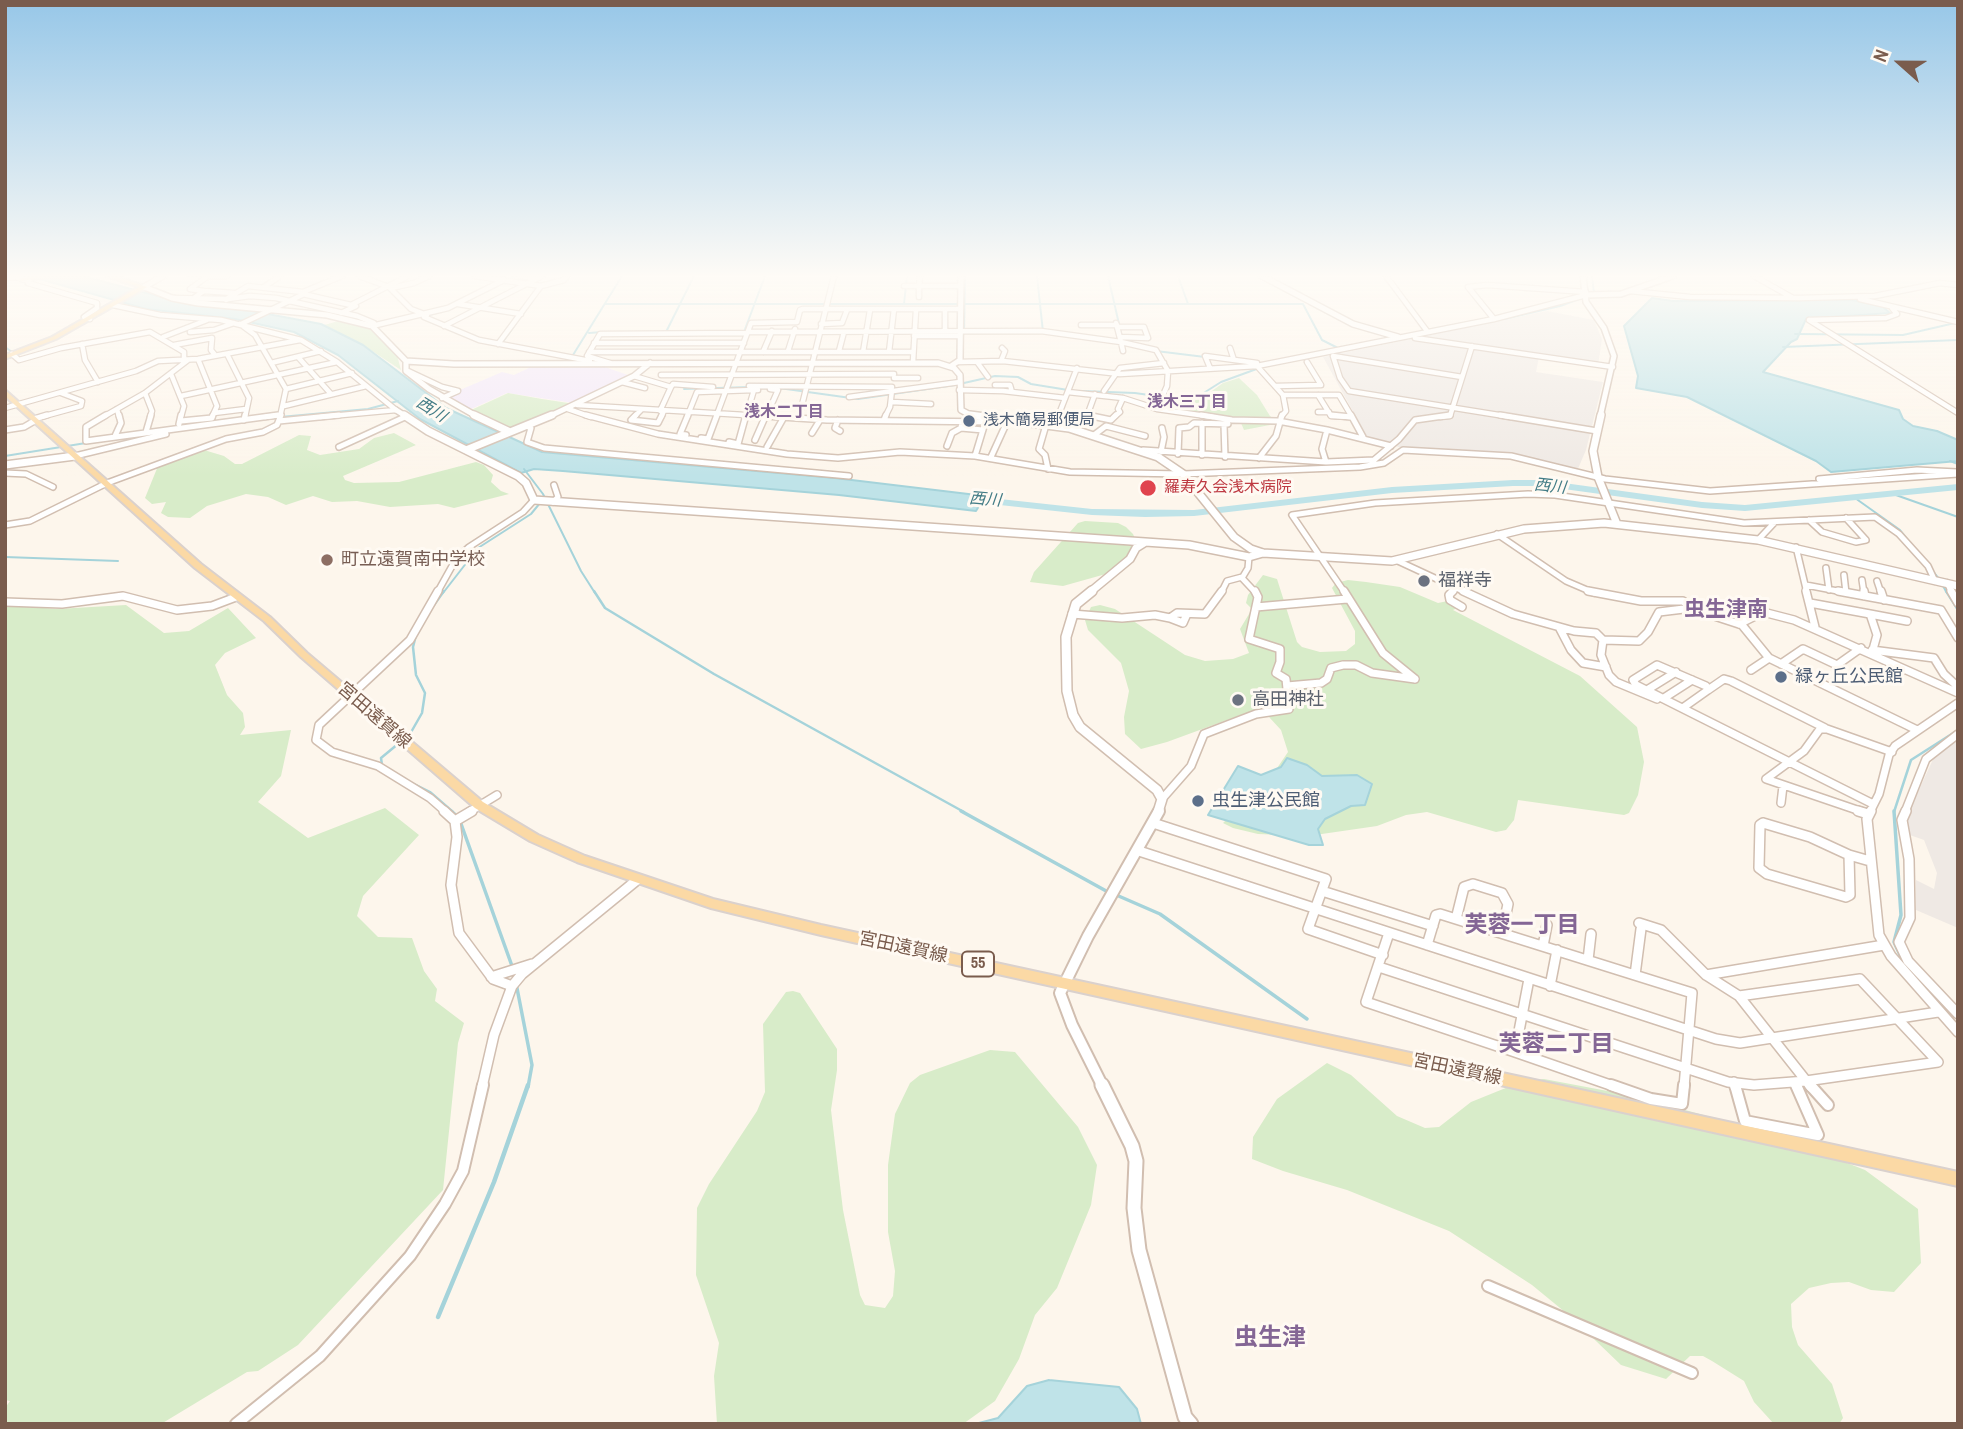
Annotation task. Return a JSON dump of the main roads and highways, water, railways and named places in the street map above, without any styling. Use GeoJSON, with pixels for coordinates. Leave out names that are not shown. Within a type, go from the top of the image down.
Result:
{"type":"FeatureCollection","features":[{"type":"Feature","properties":{"kind":"main road"},"geometry":{"type":"LineString","coordinates":[[9,356],[43,343]]}},
{"type":"Feature","properties":{"kind":"main road","name":"宮田遠賀線"},"geometry":{"type":"LineString","coordinates":[[5,392],[236,597],[267,619],[352,697],[479,805],[534,838],[637,880],[711,903],[1063,984],[1958,1179]]}},
{"type":"Feature","properties":{"kind":"water"},"geometry":{"type":"Polygon","coordinates":[[[314,343],[358,343],[446,408],[542,452],[835,478],[985,496],[976,511],[839,495],[563,471],[534,469],[521,473],[420,419],[338,355],[314,343]]]}},
{"type":"Feature","properties":{"kind":"water"},"geometry":{"type":"Polygon","coordinates":[[[1629,343],[1790,343],[1763,372],[1899,410],[1903,419],[1913,426],[1937,431],[1958,440],[1958,461],[1831,472],[1816,461],[1687,397],[1636,388],[1638,376],[1629,343]]]}},
{"type":"Feature","properties":{"kind":"water"},"geometry":{"type":"Polygon","coordinates":[[[1287,758],[1307,765],[1322,776],[1357,775],[1372,784],[1365,805],[1351,806],[1325,819],[1318,829],[1323,845],[1309,845],[1208,815],[1238,766],[1261,775],[1281,767],[1287,758]]]}},
{"type":"Feature","properties":{"kind":"water"},"geometry":{"type":"Polygon","coordinates":[[[1049,1380],[1119,1387],[1137,1409],[1141,1424],[975,1424],[998,1418],[1027,1386],[1049,1380]]]}},
{"type":"Feature","properties":{"kind":"waterway"},"geometry":{"type":"LineString","coordinates":[[573,355],[581,343]]}},
{"type":"Feature","properties":{"kind":"waterway"},"geometry":{"type":"LineString","coordinates":[[1327,343],[1338,348]]}},
{"type":"Feature","properties":{"kind":"waterway"},"geometry":{"type":"LineString","coordinates":[[1783,347],[1891,343]]}},
{"type":"Feature","properties":{"kind":"waterway"},"geometry":{"type":"LineString","coordinates":[[1081,391],[1135,393],[1191,401],[1221,382],[1262,367],[1367,346]]}},
{"type":"Feature","properties":{"kind":"waterway"},"geometry":{"type":"LineString","coordinates":[[5,347],[15,354]]}},
{"type":"Feature","properties":{"kind":"waterway"},"geometry":{"type":"LineString","coordinates":[[1156,351],[1205,357]]}},
{"type":"Feature","properties":{"kind":"waterway"},"geometry":{"type":"LineString","coordinates":[[779,388],[858,399],[955,385],[995,376],[1018,377],[1031,384],[1068,390]]}},
{"type":"Feature","properties":{"kind":"waterway"},"geometry":{"type":"LineString","coordinates":[[684,389],[751,387]]}},
{"type":"Feature","properties":{"kind":"waterway"},"geometry":{"type":"LineString","coordinates":[[280,417],[368,409],[398,401]]}},
{"type":"Feature","properties":{"kind":"waterway"},"geometry":{"type":"LineString","coordinates":[[5,456],[86,443]]}},
{"type":"Feature","properties":{"kind":"waterway"},"geometry":{"type":"LineString","coordinates":[[1950,461],[1958,464]]}},
{"type":"Feature","properties":{"kind":"waterway"},"geometry":{"type":"LineString","coordinates":[[524,469],[543,494],[581,571],[595,593]]}},
{"type":"Feature","properties":{"kind":"waterway","name":"西川"},"geometry":{"type":"LineString","coordinates":[[963,498],[1092,512],[1194,513],[1392,490],[1542,483],[1702,505],[1745,508],[1958,487]]}},
{"type":"Feature","properties":{"kind":"waterway"},"geometry":{"type":"LineString","coordinates":[[1893,494],[1958,517]]}},
{"type":"Feature","properties":{"kind":"waterway"},"geometry":{"type":"LineString","coordinates":[[1855,498],[1900,530],[1940,580]]}},
{"type":"Feature","properties":{"kind":"waterway"},"geometry":{"type":"LineString","coordinates":[[443,593],[478,548],[531,514],[540,503]]}},
{"type":"Feature","properties":{"kind":"waterway"},"geometry":{"type":"LineString","coordinates":[[5,557],[118,561]]}},
{"type":"Feature","properties":{"kind":"waterway"},"geometry":{"type":"LineString","coordinates":[[1943,586],[1947,593]]}},
{"type":"Feature","properties":{"kind":"waterway"},"geometry":{"type":"LineString","coordinates":[[434,605],[444,591]]}},
{"type":"Feature","properties":{"kind":"waterway"},"geometry":{"type":"LineString","coordinates":[[594,591],[605,608],[714,674],[964,812]]}},
{"type":"Feature","properties":{"kind":"waterway"},"geometry":{"type":"LineString","coordinates":[[1946,591],[1958,610]]}},
{"type":"Feature","properties":{"kind":"waterway"},"geometry":{"type":"LineString","coordinates":[[382,765],[381,758],[410,734],[422,713],[425,693],[416,675],[413,647],[416,635]]}},
{"type":"Feature","properties":{"kind":"waterway"},"geometry":{"type":"LineString","coordinates":[[1894,812],[1911,760],[1958,730]]}},
{"type":"Feature","properties":{"kind":"waterway"},"geometry":{"type":"LineString","coordinates":[[412,783],[430,792],[453,812]]}},
{"type":"Feature","properties":{"kind":"waterway"},"geometry":{"type":"LineString","coordinates":[[451,811],[457,816]]}},
{"type":"Feature","properties":{"kind":"waterway"},"geometry":{"type":"LineString","coordinates":[[961,811],[1108,892]]}},
{"type":"Feature","properties":{"kind":"waterway"},"geometry":{"type":"LineString","coordinates":[[1894,812],[1901,915],[1894,942],[1901,957]]}},
{"type":"Feature","properties":{"kind":"waterway"},"geometry":{"type":"LineString","coordinates":[[460,821],[512,966]]}},
{"type":"Feature","properties":{"kind":"waterway"},"geometry":{"type":"LineString","coordinates":[[1114,894],[1160,914],[1307,1019]]}},
{"type":"Feature","properties":{"kind":"waterway"},"geometry":{"type":"LineString","coordinates":[[516,983],[532,1065],[528,1087]]}},
{"type":"Feature","properties":{"kind":"waterway"},"geometry":{"type":"LineString","coordinates":[[438,1317],[494,1182],[528,1085]]}},
{"type":"Feature","properties":{"kind":"place","name":"浅木簡易郵便局"},"geometry":{"type":"Point","coordinates":[969,421]}},
{"type":"Feature","properties":{"kind":"place","name":"羅寿久会浅木病院"},"geometry":{"type":"Point","coordinates":[1148,488]}},
{"type":"Feature","properties":{"kind":"place","name":"町立遠賀南中学校"},"geometry":{"type":"Point","coordinates":[327,560]}},
{"type":"Feature","properties":{"kind":"place","name":"福祥寺"},"geometry":{"type":"Point","coordinates":[1424,581]}},
{"type":"Feature","properties":{"kind":"place","name":"緑ヶ丘公民館"},"geometry":{"type":"Point","coordinates":[1781,677]}},
{"type":"Feature","properties":{"kind":"place","name":"高田神社"},"geometry":{"type":"Point","coordinates":[1238,700]}},
{"type":"Feature","properties":{"kind":"place","name":"虫生津公民館"},"geometry":{"type":"Point","coordinates":[1198,801]}},
{"type":"Feature","properties":{"kind":"district","name":"浅木三丁目"},"geometry":{"type":"Point","coordinates":[1187,403]}},
{"type":"Feature","properties":{"kind":"district","name":"浅木二丁目"},"geometry":{"type":"Point","coordinates":[784,413]}},
{"type":"Feature","properties":{"kind":"district","name":"虫生津南"},"geometry":{"type":"Point","coordinates":[1726,610]}},
{"type":"Feature","properties":{"kind":"district","name":"芙蓉一丁目"},"geometry":{"type":"Point","coordinates":[1522,926]}},
{"type":"Feature","properties":{"kind":"district","name":"芙蓉二丁目"},"geometry":{"type":"Point","coordinates":[1556,1045]}},
{"type":"Feature","properties":{"kind":"district","name":"虫生津"},"geometry":{"type":"Point","coordinates":[1270,1339]}}]}
